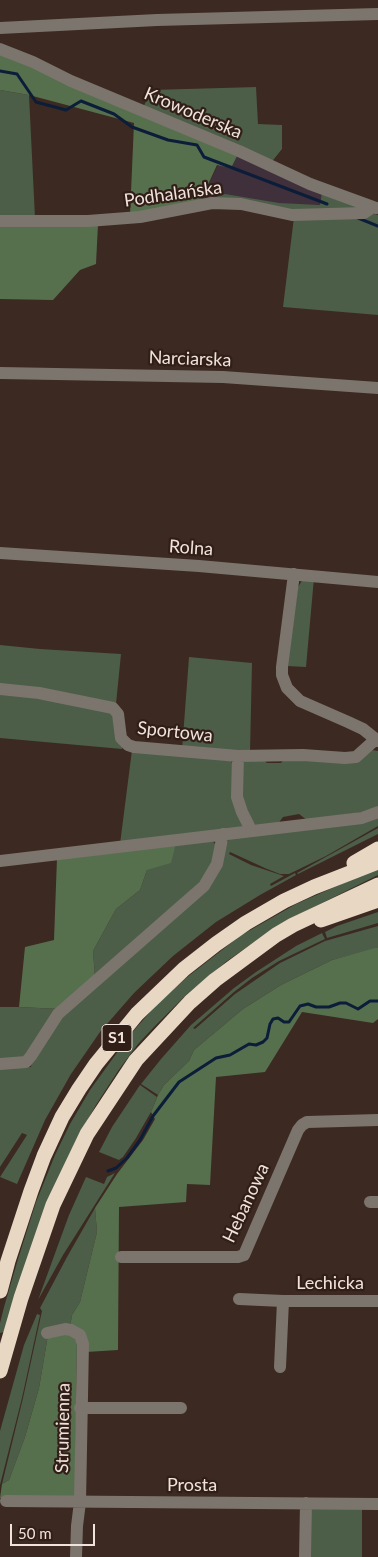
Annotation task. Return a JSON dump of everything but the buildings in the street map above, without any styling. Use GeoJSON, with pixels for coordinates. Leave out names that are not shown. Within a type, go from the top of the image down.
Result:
{"type":"FeatureCollection","features":[{"type":"Feature","properties":{"kind":"highway"},"geometry":{"type":"LineString","coordinates":[[314,887],[378,849]]}},
{"type":"Feature","properties":{"kind":"highway","name":"S1"},"geometry":{"type":"LineString","coordinates":[[0,1291],[20,1221],[44,1156],[62,1118],[96,1064],[137,1014],[184,969],[246,923],[284,901],[314,887],[378,862]]}},
{"type":"Feature","properties":{"kind":"highway","name":"S1"},"geometry":{"type":"LineString","coordinates":[[0,1371],[21,1298],[53,1205],[87,1134],[108,1099],[136,1060],[190,1002],[245,957],[293,924],[378,885]]}},
{"type":"Feature","properties":{"kind":"highway"},"geometry":{"type":"LineString","coordinates":[[293,924],[311,924],[378,900]]}},
{"type":"Feature","properties":{"kind":"street"},"geometry":{"type":"LineString","coordinates":[[0,28],[206,18],[378,14]]}},
{"type":"Feature","properties":{"kind":"street","name":"Krowoderska"},"geometry":{"type":"LineString","coordinates":[[0,49],[33,62],[71,81],[239,151],[294,178],[376,208]]}},
{"type":"Feature","properties":{"kind":"street","name":"Podhalańska"},"geometry":{"type":"LineString","coordinates":[[0,221],[88,221],[140,218],[212,203],[241,204],[292,215],[364,213],[376,208]]}},
{"type":"Feature","properties":{"kind":"street","name":"Narciarska"},"geometry":{"type":"LineString","coordinates":[[0,373],[222,377],[378,388]]}},
{"type":"Feature","properties":{"kind":"street","name":"Rolna"},"geometry":{"type":"LineString","coordinates":[[0,554],[102,559],[378,582]]}},
{"type":"Feature","properties":{"kind":"street"},"geometry":{"type":"LineString","coordinates":[[294,574],[282,667],[282,675],[287,688],[300,701],[348,722],[377,740]]}},
{"type":"Feature","properties":{"kind":"street","name":"Sportowa"},"geometry":{"type":"LineString","coordinates":[[0,689],[39,693],[112,708],[118,714],[120,738],[134,748],[238,756],[303,755],[345,758],[356,756],[377,740]]}},
{"type":"Feature","properties":{"kind":"street"},"geometry":{"type":"LineString","coordinates":[[238,756],[237,797],[251,830]]}},
{"type":"Feature","properties":{"kind":"street"},"geometry":{"type":"LineString","coordinates":[[0,861],[362,818],[369,817],[378,812]]}},
{"type":"Feature","properties":{"kind":"street"},"geometry":{"type":"LineString","coordinates":[[0,1064],[26,1062],[58,1014],[204,886],[217,864],[223,834]]}},
{"type":"Feature","properties":{"kind":"street","name":"Hebanowa"},"geometry":{"type":"LineString","coordinates":[[121,1257],[238,1257],[244,1255],[298,1130],[302,1125],[307,1122],[378,1120]]}},
{"type":"Feature","properties":{"kind":"street","name":"Lechicka"},"geometry":{"type":"LineString","coordinates":[[239,1299],[378,1301]]}},
{"type":"Feature","properties":{"kind":"street","name":"Lechicka"},"geometry":{"type":"LineString","coordinates":[[280,1366],[283,1301]]}},
{"type":"Feature","properties":{"kind":"street","name":"Strumienna"},"geometry":{"type":"LineString","coordinates":[[48,1333],[65,1329],[71,1330],[76,1332],[82,1339],[80,1502],[76,1557]]}},
{"type":"Feature","properties":{"kind":"street"},"geometry":{"type":"LineString","coordinates":[[80,1408],[181,1408]]}},
{"type":"Feature","properties":{"kind":"street","name":"Prosta"},"geometry":{"type":"LineString","coordinates":[[6,1501],[378,1504]]}},
{"type":"Feature","properties":{"kind":"street"},"geometry":{"type":"LineString","coordinates":[[305,1557],[306,1503]]}},
{"type":"Feature","properties":{"kind":"shaded area"},"geometry":{"type":"Polygon","coordinates":[[[238,154],[322,192],[320,205],[200,202],[218,165],[238,154]]]}},
{"type":"Feature","properties":{"kind":"green space"},"geometry":{"type":"Polygon","coordinates":[[[0,52],[238,154],[231,168],[217,165],[200,202],[130,215],[134,123],[29,95],[0,90],[0,52]]]}},
{"type":"Feature","properties":{"kind":"green space"},"geometry":{"type":"Polygon","coordinates":[[[256,87],[258,124],[282,125],[282,149],[270,164],[143,108],[151,90],[256,87]]]}},
{"type":"Feature","properties":{"kind":"green space"},"geometry":{"type":"Polygon","coordinates":[[[0,90],[29,95],[35,218],[0,218],[0,90]]]}},
{"type":"Feature","properties":{"kind":"green space"},"geometry":{"type":"Polygon","coordinates":[[[322,192],[365,208],[307,213],[200,202],[225,194],[279,203],[320,205],[322,192]]]}},
{"type":"Feature","properties":{"kind":"green space"},"geometry":{"type":"Polygon","coordinates":[[[378,215],[378,315],[283,307],[294,217],[378,215]]]}},
{"type":"Feature","properties":{"kind":"green space"},"geometry":{"type":"Polygon","coordinates":[[[0,223],[98,224],[96,264],[80,270],[53,300],[0,299],[0,223]]]}},
{"type":"Feature","properties":{"kind":"green space"},"geometry":{"type":"Polygon","coordinates":[[[314,578],[306,667],[287,666],[298,587],[303,579],[314,578]]]}},
{"type":"Feature","properties":{"kind":"green space"},"geometry":{"type":"Polygon","coordinates":[[[0,645],[121,654],[116,704],[0,686],[0,645]]]}},
{"type":"Feature","properties":{"kind":"green space"},"geometry":{"type":"Polygon","coordinates":[[[189,657],[252,663],[250,753],[182,750],[189,657]]]}},
{"type":"Feature","properties":{"kind":"green space"},"geometry":{"type":"Polygon","coordinates":[[[0,692],[111,711],[123,746],[122,749],[0,738],[0,692]]]}},
{"type":"Feature","properties":{"kind":"green space"},"geometry":{"type":"Polygon","coordinates":[[[132,750],[231,761],[244,823],[242,828],[120,844],[132,750]]]}},
{"type":"Feature","properties":{"kind":"green space"},"geometry":{"type":"Polygon","coordinates":[[[378,751],[378,806],[370,811],[307,820],[299,814],[283,817],[277,825],[256,826],[244,811],[240,780],[243,763],[247,760],[281,763],[285,758],[378,751]]]}},
{"type":"Feature","properties":{"kind":"green space"},"geometry":{"type":"Polygon","coordinates":[[[378,817],[378,826],[326,856],[289,874],[280,874],[230,852],[229,854],[251,865],[284,876],[270,884],[271,886],[295,873],[296,875],[216,922],[173,956],[134,993],[100,1032],[71,1074],[45,1120],[17,1184],[0,1177],[27,1135],[22,1133],[0,1167],[0,1068],[31,1067],[32,1062],[63,1014],[198,897],[229,839],[378,817]]]}},
{"type":"Feature","properties":{"kind":"green space"},"geometry":{"type":"Polygon","coordinates":[[[378,828],[378,834],[297,873],[378,828]]]}},
{"type":"Feature","properties":{"kind":"green space"},"geometry":{"type":"Polygon","coordinates":[[[211,839],[216,845],[212,862],[201,881],[95,977],[93,951],[116,909],[140,890],[147,870],[176,843],[211,839]]]}},
{"type":"Feature","properties":{"kind":"green space"},"geometry":{"type":"Polygon","coordinates":[[[176,843],[171,863],[147,870],[140,890],[116,909],[93,951],[95,977],[60,1009],[19,1007],[25,947],[54,940],[57,858],[176,843]]]}},
{"type":"Feature","properties":{"kind":"green space"},"geometry":{"type":"Polygon","coordinates":[[[378,868],[378,875],[294,917],[227,961],[186,995],[138,1044],[96,1105],[74,1144],[4,1332],[0,1333],[0,1323],[18,1259],[36,1202],[55,1155],[90,1090],[129,1036],[158,1003],[186,978],[240,936],[296,904],[378,868]]]}},
{"type":"Feature","properties":{"kind":"green space"},"geometry":{"type":"Polygon","coordinates":[[[378,912],[378,923],[327,938],[325,932],[378,912]]]}},
{"type":"Feature","properties":{"kind":"green space"},"geometry":{"type":"Polygon","coordinates":[[[378,926],[378,948],[332,960],[281,985],[243,1009],[194,1050],[189,1061],[164,1085],[158,1095],[141,1084],[191,1025],[234,988],[256,972],[296,946],[322,933],[325,939],[279,961],[252,978],[193,1028],[195,1029],[235,994],[280,963],[325,941],[378,926]]]}},
{"type":"Feature","properties":{"kind":"green space"},"geometry":{"type":"Polygon","coordinates":[[[378,948],[378,1019],[373,1023],[302,1012],[265,1072],[216,1077],[210,1185],[187,1184],[186,1202],[119,1207],[118,1350],[86,1352],[70,1327],[72,1315],[80,1302],[97,1232],[95,1208],[117,1174],[143,1140],[155,1119],[151,1112],[164,1085],[189,1061],[194,1050],[243,1009],[281,985],[332,960],[378,948]]]}},
{"type":"Feature","properties":{"kind":"green space"},"geometry":{"type":"Polygon","coordinates":[[[0,1007],[60,1009],[23,1058],[0,1061],[0,1007]]]}},
{"type":"Feature","properties":{"kind":"green space"},"geometry":{"type":"Polygon","coordinates":[[[140,1085],[157,1097],[136,1138],[119,1160],[99,1152],[112,1127],[140,1085]]]}},
{"type":"Feature","properties":{"kind":"green space"},"geometry":{"type":"Polygon","coordinates":[[[115,1173],[63,1255],[38,1300],[69,1215],[86,1177],[104,1184],[107,1177],[115,1173]]]}},
{"type":"Feature","properties":{"kind":"green space"},"geometry":{"type":"Polygon","coordinates":[[[95,1208],[97,1232],[80,1302],[72,1315],[70,1327],[48,1335],[39,1388],[25,1437],[9,1480],[2,1484],[42,1311],[40,1308],[95,1208]]]}},
{"type":"Feature","properties":{"kind":"green space"},"geometry":{"type":"Polygon","coordinates":[[[37,1314],[40,1315],[0,1485],[0,1431],[24,1345],[37,1314]]]}},
{"type":"Feature","properties":{"kind":"green space"},"geometry":{"type":"Polygon","coordinates":[[[60,1333],[77,1337],[75,1498],[0,1498],[2,1484],[9,1480],[25,1437],[39,1388],[48,1335],[60,1333]]]}},
{"type":"Feature","properties":{"kind":"green space"},"geometry":{"type":"Polygon","coordinates":[[[362,1507],[362,1557],[309,1557],[309,1516],[312,1508],[362,1507]]]}},
{"type":"Feature","properties":{"kind":"waterway"},"geometry":{"type":"LineString","coordinates":[[0,71],[17,74],[36,102],[66,110],[81,101],[114,114],[132,127],[168,140],[197,145],[204,157],[327,204]]}},
{"type":"Feature","properties":{"kind":"waterway"},"geometry":{"type":"LineString","coordinates":[[358,218],[378,226]]}},
{"type":"Feature","properties":{"kind":"waterway"},"geometry":{"type":"LineString","coordinates":[[108,1171],[116,1168],[127,1158],[140,1140],[153,1116],[179,1082],[216,1058],[230,1055],[249,1044],[256,1045],[263,1042],[267,1038],[273,1019],[278,1018],[284,1022],[289,1022],[300,1006],[308,1004],[316,1007],[329,1007],[346,1003],[358,1009],[370,1001],[378,1001]]}}]}
